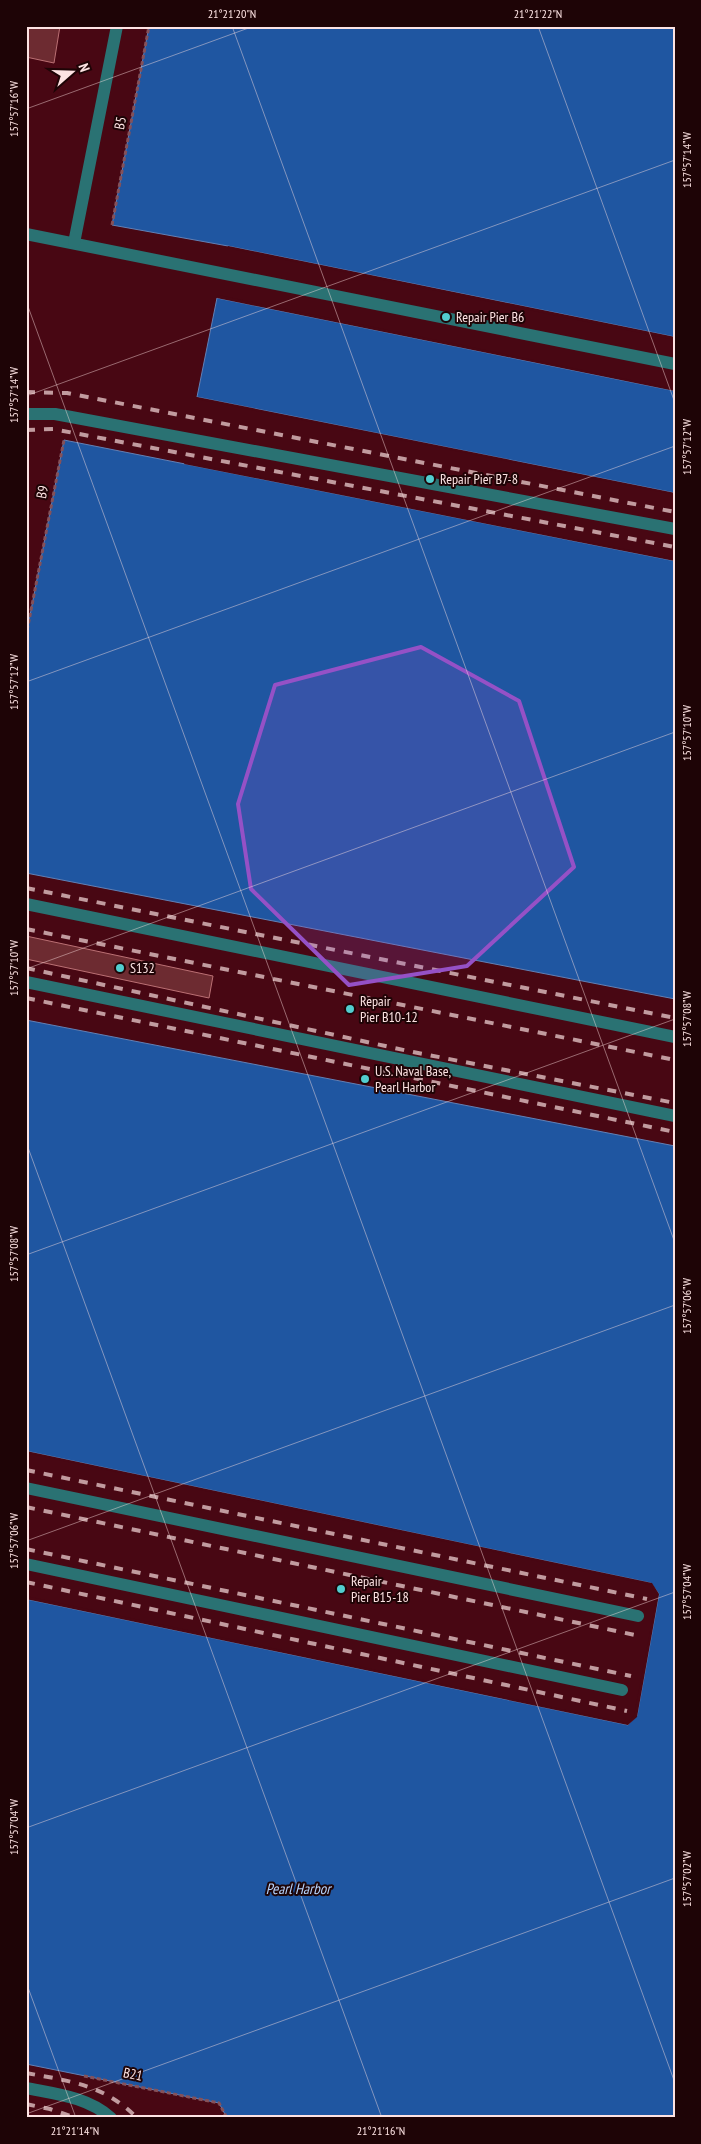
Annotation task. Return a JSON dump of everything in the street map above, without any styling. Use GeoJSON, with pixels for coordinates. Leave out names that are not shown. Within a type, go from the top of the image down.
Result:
{"type":"FeatureCollection","features":[{"type":"Feature","properties":{"kind":"lane"},"geometry":{"type":"LineString","coordinates":[[74,244],[117,26]]}},
{"type":"Feature","properties":{"kind":"lane"},"geometry":{"type":"LineString","coordinates":[[26,234],[675,364]]}},
{"type":"Feature","properties":{"kind":"lane"},"geometry":{"type":"LineString","coordinates":[[26,414],[55,414],[675,529]]}},
{"type":"Feature","properties":{"kind":"lane"},"geometry":{"type":"LineString","coordinates":[[26,904],[675,1037]]}},
{"type":"Feature","properties":{"kind":"lane"},"geometry":{"type":"LineString","coordinates":[[26,982],[675,1116]]}},
{"type":"Feature","properties":{"kind":"lane"},"geometry":{"type":"LineString","coordinates":[[26,1488],[638,1616]]}},
{"type":"Feature","properties":{"kind":"lane"},"geometry":{"type":"LineString","coordinates":[[26,1564],[622,1690]]}},
{"type":"Feature","properties":{"kind":"lane"},"geometry":{"type":"LineString","coordinates":[[26,2088],[73,2097],[102,2110],[111,2118]]}},
{"type":"Feature","properties":{"kind":"path","name":"B5"},"geometry":{"type":"LineString","coordinates":[[112,225],[149,26]]}},
{"type":"Feature","properties":{"kind":"path","name":"B9"},"geometry":{"type":"LineString","coordinates":[[26,636],[64,440]]}},
{"type":"Feature","properties":{"kind":"path","name":"B21"},"geometry":{"type":"LineString","coordinates":[[74,2074],[219,2104],[227,2117]]}},
{"type":"Feature","properties":{"kind":"highlighted area"},"geometry":{"type":"Polygon","coordinates":[[[421,647],[519,701],[574,867],[467,966],[349,985],[251,889],[238,804],[275,685],[421,647]]]}},
{"type":"Feature","properties":{"kind":"water"},"geometry":{"type":"Polygon","coordinates":[[[149,26],[675,26],[675,337],[228,246],[112,225],[149,26]]]}},
{"type":"Feature","properties":{"kind":"water"},"geometry":{"type":"Polygon","coordinates":[[[217,298],[675,391],[675,493],[197,397],[217,298]]]}},
{"type":"Feature","properties":{"kind":"water"},"geometry":{"type":"Polygon","coordinates":[[[64,440],[675,561],[675,999],[26,873],[26,636],[64,440]]]}},
{"type":"Feature","properties":{"kind":"water","name":"Pearl Harbor"},"geometry":{"type":"Polygon","coordinates":[[[26,1020],[675,1146],[675,2118],[227,2118],[219,2103],[26,2064],[26,1599],[628,1725],[637,1716],[659,1594],[651,1583],[26,1451],[26,1020]]]}},
{"type":"Feature","properties":{"kind":"pier"},"geometry":{"type":"Polygon","coordinates":[[[228,246],[675,337],[675,340],[227,248],[228,246]]]}},
{"type":"Feature","properties":{"kind":"pier"},"geometry":{"type":"Polygon","coordinates":[[[218,295],[675,389],[675,391],[217,298],[218,295]]]}},
{"type":"Feature","properties":{"kind":"pier"},"geometry":{"type":"Polygon","coordinates":[[[197,397],[675,493],[675,495],[196,399],[197,397]]]}},
{"type":"Feature","properties":{"kind":"pier"},"geometry":{"type":"Polygon","coordinates":[[[185,462],[675,559],[675,561],[184,464],[185,462]]]}},
{"type":"Feature","properties":{"kind":"pier"},"geometry":{"type":"Polygon","coordinates":[[[26,1451],[652,1583],[659,1594],[637,1717],[628,1725],[26,1599],[26,1596],[627,1723],[634,1715],[657,1595],[650,1585],[26,1453],[26,1451]]]}},
{"type":"Feature","properties":{"kind":"building"},"geometry":{"type":"Polygon","coordinates":[[[26,26],[60,26],[54,63],[26,57],[26,26]]]}},
{"type":"Feature","properties":{"kind":"building","name":"S132"},"geometry":{"type":"Polygon","coordinates":[[[26,936],[213,976],[209,998],[26,959],[26,936]]]}},
{"type":"Feature","properties":{"kind":"railway"},"geometry":{"type":"LineString","coordinates":[[26,392],[67,393],[675,512]]}},
{"type":"Feature","properties":{"kind":"railway"},"geometry":{"type":"LineString","coordinates":[[26,430],[53,429],[675,547]]}},
{"type":"Feature","properties":{"kind":"railway"},"geometry":{"type":"LineString","coordinates":[[26,888],[675,1018]]}},
{"type":"Feature","properties":{"kind":"railway"},"geometry":{"type":"LineString","coordinates":[[26,929],[675,1060]]}},
{"type":"Feature","properties":{"kind":"railway"},"geometry":{"type":"LineString","coordinates":[[26,968],[413,1052],[675,1103]]}},
{"type":"Feature","properties":{"kind":"railway"},"geometry":{"type":"LineString","coordinates":[[26,998],[675,1132]]}},
{"type":"Feature","properties":{"kind":"railway"},"geometry":{"type":"LineString","coordinates":[[26,1470],[647,1599]]}},
{"type":"Feature","properties":{"kind":"railway"},"geometry":{"type":"LineString","coordinates":[[26,1507],[640,1636]]}},
{"type":"Feature","properties":{"kind":"railway"},"geometry":{"type":"LineString","coordinates":[[26,1549],[631,1676]]}},
{"type":"Feature","properties":{"kind":"railway"},"geometry":{"type":"LineString","coordinates":[[26,1582],[627,1711]]}},
{"type":"Feature","properties":{"kind":"railway"},"geometry":{"type":"LineString","coordinates":[[26,2073],[72,2082],[99,2091],[125,2107],[137,2118]]}},
{"type":"Feature","properties":{"kind":"railway"},"geometry":{"type":"LineString","coordinates":[[26,2104],[50,2109],[76,2118]]}},
{"type":"Feature","properties":{"kind":"place","name":"Repair Pier B6"},"geometry":{"type":"Point","coordinates":[446,317]}},
{"type":"Feature","properties":{"kind":"place","name":"Repair Pier B7-8"},"geometry":{"type":"Point","coordinates":[430,479]}},
{"type":"Feature","properties":{"kind":"place","name":"S132"},"geometry":{"type":"Point","coordinates":[120,968]}},
{"type":"Feature","properties":{"kind":"place","name":"Repair Pier B10-12"},"geometry":{"type":"Point","coordinates":[350,1009]}},
{"type":"Feature","properties":{"kind":"place","name":"U.S. Naval Base, Pearl Harbor"},"geometry":{"type":"Point","coordinates":[365,1079]}},
{"type":"Feature","properties":{"kind":"place","name":"Repair Pier B15-18"},"geometry":{"type":"Point","coordinates":[341,1589]}}]}
